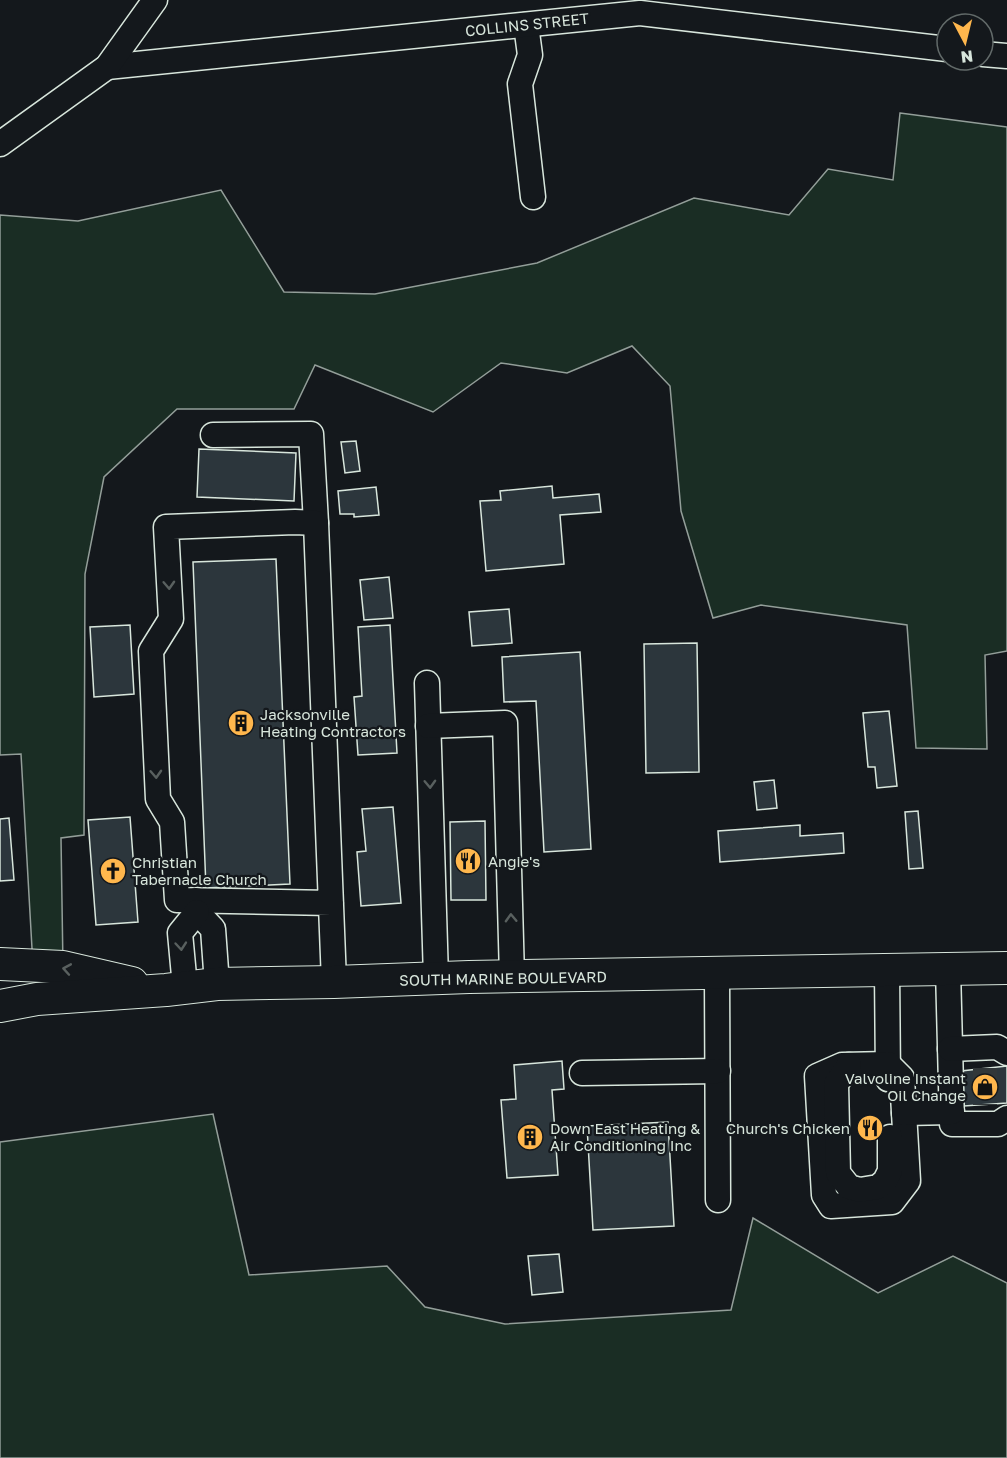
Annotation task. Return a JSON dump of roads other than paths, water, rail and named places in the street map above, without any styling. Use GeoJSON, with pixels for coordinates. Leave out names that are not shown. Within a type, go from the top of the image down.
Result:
{"type":"FeatureCollection","features":[{"type":"Feature","properties":{"kind":"main road"},"geometry":{"type":"LineString","coordinates":[[0,964],[63,967],[175,988]]}},
{"type":"Feature","properties":{"kind":"main road","name":"SOUTH MARINE BOULEVARD"},"geometry":{"type":"LineString","coordinates":[[0,1006],[37,999],[217,984],[512,976],[1007,968]]}},
{"type":"Feature","properties":{"kind":"street"},"geometry":{"type":"LineString","coordinates":[[0,144],[107,67],[154,0]]}},
{"type":"Feature","properties":{"kind":"street","name":"COLLINS STREET"},"geometry":{"type":"LineString","coordinates":[[107,67],[640,13],[935,48]]}},
{"type":"Feature","properties":{"kind":"street"},"geometry":{"type":"LineString","coordinates":[[526,24],[530,55],[520,84],[533,197]]}},
{"type":"Feature","properties":{"kind":"street"},"geometry":{"type":"LineString","coordinates":[[213,435],[311,434],[334,982]]}},
{"type":"Feature","properties":{"kind":"street"},"geometry":{"type":"LineString","coordinates":[[315,523],[166,527],[171,619],[151,651],[158,799],[172,822],[177,900],[196,906],[331,903]]}},
{"type":"Feature","properties":{"kind":"street"},"geometry":{"type":"LineString","coordinates":[[427,683],[436,978]]}},
{"type":"Feature","properties":{"kind":"street"},"geometry":{"type":"LineString","coordinates":[[428,726],[505,723],[512,976]]}},
{"type":"Feature","properties":{"kind":"street"},"geometry":{"type":"LineString","coordinates":[[196,906],[213,929],[217,984]]}},
{"type":"Feature","properties":{"kind":"street"},"geometry":{"type":"LineString","coordinates":[[175,988],[180,933],[196,906]]}},
{"type":"Feature","properties":{"kind":"street"},"geometry":{"type":"LineString","coordinates":[[948,969],[952,1118]]}},
{"type":"Feature","properties":{"kind":"street"},"geometry":{"type":"LineString","coordinates":[[849,1065],[836,1084],[838,1173],[849,1187],[860,1190],[878,1187],[885,1182],[890,1171],[887,970]]}},
{"type":"Feature","properties":{"kind":"street"},"geometry":{"type":"LineString","coordinates":[[717,974],[718,1200]]}},
{"type":"Feature","properties":{"kind":"street"},"geometry":{"type":"LineString","coordinates":[[950,1048],[997,1059]]}},
{"type":"Feature","properties":{"kind":"street"},"geometry":{"type":"LineString","coordinates":[[888,1064],[902,1078],[908,1181],[892,1202],[831,1206],[824,1195],[817,1076],[842,1065],[888,1064]]}},
{"type":"Feature","properties":{"kind":"street"},"geometry":{"type":"LineString","coordinates":[[582,1073],[718,1071]]}},
{"type":"Feature","properties":{"kind":"street"},"geometry":{"type":"LineString","coordinates":[[904,1113],[952,1118],[997,1112]]}},
{"type":"Feature","properties":{"kind":"tunnel"},"geometry":{"type":"LineString","coordinates":[[985,1068],[985,1105]]}},
{"type":"Feature","properties":{"kind":"place","name":"Jacksonville Heating Contractors"},"geometry":{"type":"Point","coordinates":[241,723]}},
{"type":"Feature","properties":{"kind":"place","name":"Angie's"},"geometry":{"type":"Point","coordinates":[468,861]}},
{"type":"Feature","properties":{"kind":"place","name":"Christian Tabernacle Church"},"geometry":{"type":"Point","coordinates":[113,871]}},
{"type":"Feature","properties":{"kind":"place","name":"Valvoline Instant Oil Change"},"geometry":{"type":"Point","coordinates":[985,1087]}},
{"type":"Feature","properties":{"kind":"place","name":"Church's Chicken"},"geometry":{"type":"Point","coordinates":[870,1128]}},
{"type":"Feature","properties":{"kind":"place","name":"Down East Heating & Air Conditioning Inc"},"geometry":{"type":"Point","coordinates":[530,1137]}}]}
